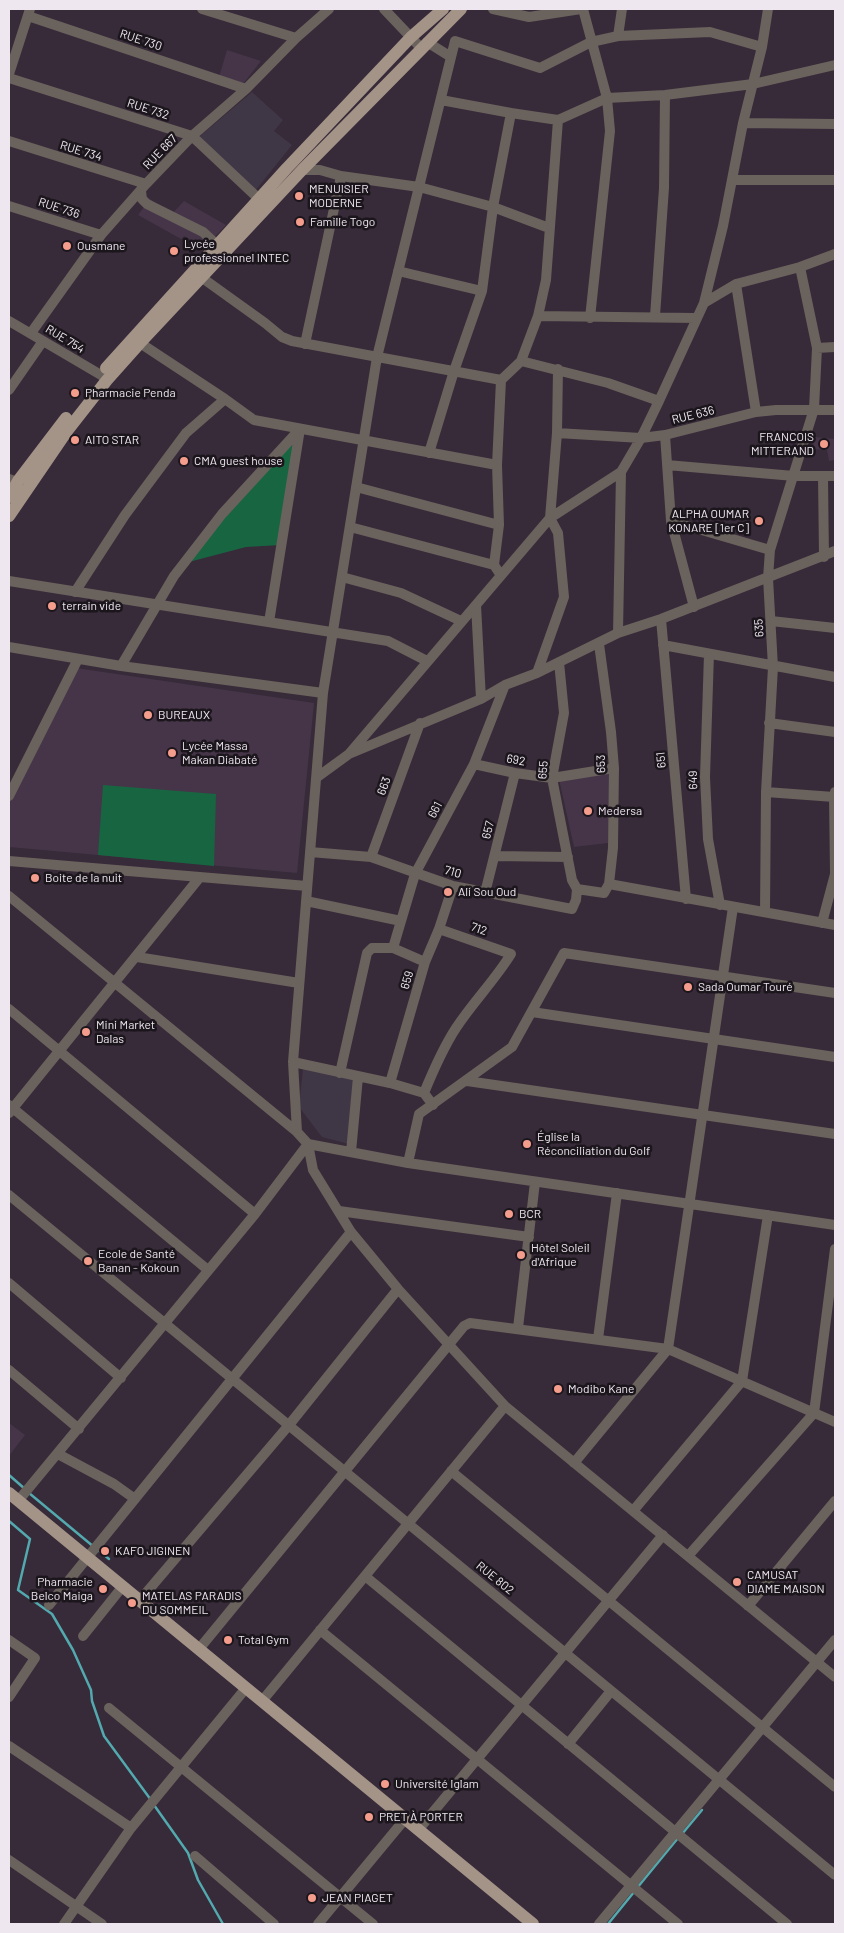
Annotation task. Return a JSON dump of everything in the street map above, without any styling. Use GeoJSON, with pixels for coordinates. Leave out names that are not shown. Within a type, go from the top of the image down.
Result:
{"type":"FeatureCollection","features":[{"type":"Feature","properties":{"kind":"main road"},"geometry":{"type":"LineString","coordinates":[[9,497],[18,482],[66,431],[104,378],[217,245],[411,37],[443,9]]}},
{"type":"Feature","properties":{"kind":"main road"},"geometry":{"type":"LineString","coordinates":[[104,378],[140,343],[302,170],[461,9]]}},
{"type":"Feature","properties":{"kind":"main road"},"geometry":{"type":"LineString","coordinates":[[9,516],[18,482]]}},
{"type":"Feature","properties":{"kind":"main road"},"geometry":{"type":"LineString","coordinates":[[14,1497],[533,1924]]}},
{"type":"Feature","properties":{"kind":"street"},"geometry":{"type":"LineString","coordinates":[[202,9],[296,38]]}},
{"type":"Feature","properties":{"kind":"street","name":"RUE 667"},"geometry":{"type":"LineString","coordinates":[[31,333],[101,235],[144,188],[192,136],[246,88],[296,38],[329,9]]}},
{"type":"Feature","properties":{"kind":"street"},"geometry":{"type":"LineString","coordinates":[[384,9],[411,37],[451,57]]}},
{"type":"Feature","properties":{"kind":"street"},"geometry":{"type":"LineString","coordinates":[[493,9],[529,17],[582,9],[606,98],[610,131],[590,318]]}},
{"type":"Feature","properties":{"kind":"street"},"geometry":{"type":"LineString","coordinates":[[618,36],[622,9]]}},
{"type":"Feature","properties":{"kind":"street"},"geometry":{"type":"LineString","coordinates":[[349,754],[476,605],[500,574],[550,518],[621,472],[641,438],[704,303],[723,226],[743,123],[762,47],[768,9]]}},
{"type":"Feature","properties":{"kind":"street"},"geometry":{"type":"LineString","coordinates":[[9,76],[29,12]]}},
{"type":"Feature","properties":{"kind":"street","name":"RUE 730"},"geometry":{"type":"LineString","coordinates":[[29,12],[246,88]]}},
{"type":"Feature","properties":{"kind":"street"},"geometry":{"type":"LineString","coordinates":[[297,1132],[293,1062],[323,693],[377,357],[455,41],[540,68],[591,42],[618,36],[710,32],[762,47]]}},
{"type":"Feature","properties":{"kind":"street"},"geometry":{"type":"LineString","coordinates":[[440,100],[558,120],[606,98],[665,95],[753,84],[835,65]]}},
{"type":"Feature","properties":{"kind":"street","name":"RUE 732"},"geometry":{"type":"LineString","coordinates":[[9,76],[192,136],[259,200]]}},
{"type":"Feature","properties":{"kind":"street"},"geometry":{"type":"LineString","coordinates":[[655,316],[664,188],[665,95]]}},
{"type":"Feature","properties":{"kind":"street"},"geometry":{"type":"LineString","coordinates":[[429,453],[454,371],[482,290],[493,207],[511,113]]}},
{"type":"Feature","properties":{"kind":"street"},"geometry":{"type":"LineString","coordinates":[[494,565],[500,524],[497,465],[501,380],[521,361],[538,316],[546,280],[558,120]]}},
{"type":"Feature","properties":{"kind":"street"},"geometry":{"type":"LineString","coordinates":[[743,123],[835,124]]}},
{"type":"Feature","properties":{"kind":"street","name":"RUE 734"},"geometry":{"type":"LineString","coordinates":[[9,141],[144,188]]}},
{"type":"Feature","properties":{"kind":"street"},"geometry":{"type":"LineString","coordinates":[[302,170],[320,170],[341,176],[419,187],[493,207],[549,228]]}},
{"type":"Feature","properties":{"kind":"street"},"geometry":{"type":"LineString","coordinates":[[306,344],[341,176]]}},
{"type":"Feature","properties":{"kind":"street"},"geometry":{"type":"LineString","coordinates":[[732,180],[835,180]]}},
{"type":"Feature","properties":{"kind":"street"},"geometry":{"type":"LineString","coordinates":[[144,188],[142,198],[147,204],[203,232],[217,245]]}},
{"type":"Feature","properties":{"kind":"street","name":"RUE 736"},"geometry":{"type":"LineString","coordinates":[[9,206],[101,235]]}},
{"type":"Feature","properties":{"kind":"street"},"geometry":{"type":"LineString","coordinates":[[704,303],[736,284],[800,268],[835,254]]}},
{"type":"Feature","properties":{"kind":"street","name":"635"},"geometry":{"type":"LineString","coordinates":[[765,912],[766,792],[773,667],[768,578],[770,550],[814,410],[816,348],[800,268]]}},
{"type":"Feature","properties":{"kind":"street"},"geometry":{"type":"LineString","coordinates":[[398,271],[482,290]]}},
{"type":"Feature","properties":{"kind":"street"},"geometry":{"type":"LineString","coordinates":[[201,277],[266,323],[282,337],[292,341],[501,380]]}},
{"type":"Feature","properties":{"kind":"street"},"geometry":{"type":"LineString","coordinates":[[736,284],[756,412]]}},
{"type":"Feature","properties":{"kind":"street"},"geometry":{"type":"LineString","coordinates":[[538,316],[696,318]]}},
{"type":"Feature","properties":{"kind":"street","name":"RUE 754"},"geometry":{"type":"LineString","coordinates":[[9,321],[104,378]]}},
{"type":"Feature","properties":{"kind":"street"},"geometry":{"type":"LineString","coordinates":[[9,390],[43,341]]}},
{"type":"Feature","properties":{"kind":"street"},"geometry":{"type":"LineString","coordinates":[[140,343],[254,420],[497,465]]}},
{"type":"Feature","properties":{"kind":"street"},"geometry":{"type":"LineString","coordinates":[[816,348],[835,347]]}},
{"type":"Feature","properties":{"kind":"street"},"geometry":{"type":"LineString","coordinates":[[521,361],[608,383],[659,400]]}},
{"type":"Feature","properties":{"kind":"street"},"geometry":{"type":"LineString","coordinates":[[537,673],[564,597],[558,533],[550,518],[557,434],[558,369]]}},
{"type":"Feature","properties":{"kind":"street"},"geometry":{"type":"LineString","coordinates":[[75,592],[125,515],[186,433],[225,399]]}},
{"type":"Feature","properties":{"kind":"street","name":"RUE 636"},"geometry":{"type":"LineString","coordinates":[[557,434],[641,438],[665,435],[756,412],[835,410]]}},
{"type":"Feature","properties":{"kind":"street"},"geometry":{"type":"LineString","coordinates":[[120,666],[174,576],[222,514],[300,429]]}},
{"type":"Feature","properties":{"kind":"street"},"geometry":{"type":"LineString","coordinates":[[269,622],[300,429]]}},
{"type":"Feature","properties":{"kind":"street"},"geometry":{"type":"LineString","coordinates":[[665,435],[672,521],[694,606]]}},
{"type":"Feature","properties":{"kind":"street"},"geometry":{"type":"LineString","coordinates":[[667,465],[794,476],[835,476]]}},
{"type":"Feature","properties":{"kind":"street"},"geometry":{"type":"LineString","coordinates":[[618,633],[621,472]]}},
{"type":"Feature","properties":{"kind":"street"},"geometry":{"type":"LineString","coordinates":[[823,477],[824,557]]}},
{"type":"Feature","properties":{"kind":"street"},"geometry":{"type":"LineString","coordinates":[[356,487],[500,524]]}},
{"type":"Feature","properties":{"kind":"street"},"geometry":{"type":"LineString","coordinates":[[672,521],[770,550]]}},
{"type":"Feature","properties":{"kind":"street"},"geometry":{"type":"LineString","coordinates":[[350,527],[494,565],[500,574]]}},
{"type":"Feature","properties":{"kind":"street"},"geometry":{"type":"LineString","coordinates":[[316,778],[349,754],[481,699],[505,685],[537,673],[618,633],[660,619],[824,557],[835,551]]}},
{"type":"Feature","properties":{"kind":"street"},"geometry":{"type":"LineString","coordinates":[[342,577],[401,593],[461,621]]}},
{"type":"Feature","properties":{"kind":"street"},"geometry":{"type":"LineString","coordinates":[[9,581],[388,641],[427,661]]}},
{"type":"Feature","properties":{"kind":"street"},"geometry":{"type":"LineString","coordinates":[[476,605],[481,699]]}},
{"type":"Feature","properties":{"kind":"street","name":"651"},"geometry":{"type":"LineString","coordinates":[[660,619],[686,899]]}},
{"type":"Feature","properties":{"kind":"street"},"geometry":{"type":"LineString","coordinates":[[771,621],[835,628]]}},
{"type":"Feature","properties":{"kind":"street","name":"653"},"geometry":{"type":"LineString","coordinates":[[599,644],[614,768],[613,848],[609,884]]}},
{"type":"Feature","properties":{"kind":"street"},"geometry":{"type":"LineString","coordinates":[[663,646],[835,677]]}},
{"type":"Feature","properties":{"kind":"street"},"geometry":{"type":"LineString","coordinates":[[9,647],[120,666],[323,693]]}},
{"type":"Feature","properties":{"kind":"street","name":"649"},"geometry":{"type":"LineString","coordinates":[[709,654],[706,794],[708,839],[720,905]]}},
{"type":"Feature","properties":{"kind":"street"},"geometry":{"type":"LineString","coordinates":[[9,796],[78,659]]}},
{"type":"Feature","properties":{"kind":"street","name":"655"},"geometry":{"type":"LineString","coordinates":[[559,662],[564,713],[552,778],[575,885]]}},
{"type":"Feature","properties":{"kind":"street","name":"661"},"geometry":{"type":"LineString","coordinates":[[393,948],[415,874],[474,764],[505,685]]}},
{"type":"Feature","properties":{"kind":"street","name":"663"},"geometry":{"type":"LineString","coordinates":[[371,857],[420,723]]}},
{"type":"Feature","properties":{"kind":"street"},"geometry":{"type":"LineString","coordinates":[[769,723],[835,732]]}},
{"type":"Feature","properties":{"kind":"street","name":"692"},"geometry":{"type":"LineString","coordinates":[[474,764],[515,773],[552,778],[614,768]]}},
{"type":"Feature","properties":{"kind":"street","name":"657"},"geometry":{"type":"LineString","coordinates":[[485,893],[515,773]]}},
{"type":"Feature","properties":{"kind":"street"},"geometry":{"type":"LineString","coordinates":[[766,792],[834,795],[835,874],[822,922]]}},
{"type":"Feature","properties":{"kind":"street","name":"710"},"geometry":{"type":"LineString","coordinates":[[310,852],[371,857],[453,886],[572,909],[576,900],[575,885]]}},
{"type":"Feature","properties":{"kind":"street"},"geometry":{"type":"LineString","coordinates":[[495,856],[568,857]]}},
{"type":"Feature","properties":{"kind":"street"},"geometry":{"type":"LineString","coordinates":[[9,861],[307,886]]}},
{"type":"Feature","properties":{"kind":"street"},"geometry":{"type":"LineString","coordinates":[[200,877],[137,957],[10,1108],[208,1270]]}},
{"type":"Feature","properties":{"kind":"street"},"geometry":{"type":"LineString","coordinates":[[575,885],[604,893],[609,884],[835,925]]}},
{"type":"Feature","properties":{"kind":"street","name":"659"},"geometry":{"type":"LineString","coordinates":[[390,1083],[425,962],[439,929],[453,886]]}},
{"type":"Feature","properties":{"kind":"street"},"geometry":{"type":"LineString","coordinates":[[9,896],[297,1132],[308,1144],[313,1170],[351,1232],[398,1289],[505,1406],[835,1677]]}},
{"type":"Feature","properties":{"kind":"street"},"geometry":{"type":"LineString","coordinates":[[306,901],[400,921]]}},
{"type":"Feature","properties":{"kind":"street"},"geometry":{"type":"LineString","coordinates":[[574,1463],[668,1349],[733,907]]}},
{"type":"Feature","properties":{"kind":"street","name":"712"},"geometry":{"type":"LineString","coordinates":[[424,1093],[436,1064],[456,1028],[475,1001],[502,969],[511,954],[439,929]]}},
{"type":"Feature","properties":{"kind":"street"},"geometry":{"type":"LineString","coordinates":[[340,1073],[367,953],[372,948],[393,948],[425,962]]}},
{"type":"Feature","properties":{"kind":"street"},"geometry":{"type":"LineString","coordinates":[[408,1163],[419,1114],[512,1047],[564,954],[723,977],[834,990]]}},
{"type":"Feature","properties":{"kind":"street"},"geometry":{"type":"LineString","coordinates":[[137,957],[299,983]]}},
{"type":"Feature","properties":{"kind":"street"},"geometry":{"type":"LineString","coordinates":[[9,1009],[256,1214]]}},
{"type":"Feature","properties":{"kind":"street"},"geometry":{"type":"LineString","coordinates":[[532,1012],[835,1057]]}},
{"type":"Feature","properties":{"kind":"street"},"geometry":{"type":"LineString","coordinates":[[293,1062],[390,1083],[424,1093],[433,1105]]}},
{"type":"Feature","properties":{"kind":"street"},"geometry":{"type":"LineString","coordinates":[[351,1152],[358,1077]]}},
{"type":"Feature","properties":{"kind":"street"},"geometry":{"type":"LineString","coordinates":[[467,1080],[835,1134]]}},
{"type":"Feature","properties":{"kind":"street"},"geometry":{"type":"LineString","coordinates":[[14,1497],[58,1454],[79,1429],[256,1214],[308,1144]]}},
{"type":"Feature","properties":{"kind":"street"},"geometry":{"type":"LineString","coordinates":[[308,1144],[408,1163],[835,1225]]}},
{"type":"Feature","properties":{"kind":"street"},"geometry":{"type":"LineString","coordinates":[[518,1328],[535,1182]]}},
{"type":"Feature","properties":{"kind":"street"},"geometry":{"type":"LineString","coordinates":[[598,1339],[617,1193]]}},
{"type":"Feature","properties":{"kind":"street","name":"RUE 802"},"geometry":{"type":"LineString","coordinates":[[9,1195],[835,1875]]}},
{"type":"Feature","properties":{"kind":"street"},"geometry":{"type":"LineString","coordinates":[[339,1211],[529,1237]]}},
{"type":"Feature","properties":{"kind":"street"},"geometry":{"type":"LineString","coordinates":[[633,1511],[742,1381],[768,1215]]}},
{"type":"Feature","properties":{"kind":"street"},"geometry":{"type":"LineString","coordinates":[[49,1605],[351,1232]]}},
{"type":"Feature","properties":{"kind":"street"},"geometry":{"type":"LineString","coordinates":[[688,1556],[814,1413],[835,1249]]}},
{"type":"Feature","properties":{"kind":"street"},"geometry":{"type":"LineString","coordinates":[[9,1283],[121,1378]]}},
{"type":"Feature","properties":{"kind":"street"},"geometry":{"type":"LineString","coordinates":[[140,1600],[289,1425],[398,1289]]}},
{"type":"Feature","properties":{"kind":"street"},"geometry":{"type":"LineString","coordinates":[[199,1649],[449,1344],[464,1326],[470,1323],[668,1349],[835,1422]]}},
{"type":"Feature","properties":{"kind":"street"},"geometry":{"type":"LineString","coordinates":[[9,1370],[79,1429]]}},
{"type":"Feature","properties":{"kind":"street"},"geometry":{"type":"LineString","coordinates":[[262,1701],[505,1406]]}},
{"type":"Feature","properties":{"kind":"street"},"geometry":{"type":"LineString","coordinates":[[58,1454],[114,1484],[134,1499]]}},
{"type":"Feature","properties":{"kind":"street"},"geometry":{"type":"LineString","coordinates":[[451,1471],[835,1787]]}},
{"type":"Feature","properties":{"kind":"street"},"geometry":{"type":"LineString","coordinates":[[748,1606],[835,1501]]}},
{"type":"Feature","properties":{"kind":"street"},"geometry":{"type":"LineString","coordinates":[[419,1829],[663,1535]]}},
{"type":"Feature","properties":{"kind":"street"},"geometry":{"type":"LineString","coordinates":[[365,1576],[787,1924]]}},
{"type":"Feature","properties":{"kind":"street"},"geometry":{"type":"LineString","coordinates":[[83,1636],[123,1586]]}},
{"type":"Feature","properties":{"kind":"street"},"geometry":{"type":"LineString","coordinates":[[320,1630],[678,1924]]}},
{"type":"Feature","properties":{"kind":"street"},"geometry":{"type":"LineString","coordinates":[[9,1640],[35,1658],[9,1697]]}},
{"type":"Feature","properties":{"kind":"street"},"geometry":{"type":"LineString","coordinates":[[599,1924],[835,1640]]}},
{"type":"Feature","properties":{"kind":"street"},"geometry":{"type":"LineString","coordinates":[[64,1924],[131,1828],[246,1688]]}},
{"type":"Feature","properties":{"kind":"street"},"geometry":{"type":"LineString","coordinates":[[568,1744],[611,1691]]}},
{"type":"Feature","properties":{"kind":"street"},"geometry":{"type":"LineString","coordinates":[[109,1708],[373,1924]]}},
{"type":"Feature","properties":{"kind":"street"},"geometry":{"type":"LineString","coordinates":[[9,1746],[131,1828]]}},
{"type":"Feature","properties":{"kind":"street"},"geometry":{"type":"LineString","coordinates":[[318,1924],[404,1819]]}},
{"type":"Feature","properties":{"kind":"street"},"geometry":{"type":"LineString","coordinates":[[195,1856],[274,1924]]}},
{"type":"Feature","properties":{"kind":"street"},"geometry":{"type":"LineString","coordinates":[[9,1860],[102,1924]]}},
{"type":"Feature","properties":{"kind":"shaded area"},"geometry":{"type":"Polygon","coordinates":[[[227,50],[261,61],[243,84],[219,77],[227,50]]]}},
{"type":"Feature","properties":{"kind":"shaded area"},"geometry":{"type":"Polygon","coordinates":[[[252,92],[283,120],[274,131],[292,145],[255,191],[199,137],[252,92]]]}},
{"type":"Feature","properties":{"kind":"shaded area"},"geometry":{"type":"Polygon","coordinates":[[[150,199],[171,215],[184,201],[226,225],[204,248],[184,236],[181,239],[138,215],[150,199]]]}},
{"type":"Feature","properties":{"kind":"shaded area","name":"FRANCOIS MITTERAND"},"geometry":{"type":"Polygon","coordinates":[[[814,437],[835,439],[835,460],[829,461],[827,450],[813,449],[814,437]]]}},
{"type":"Feature","properties":{"kind":"shaded area","name":"Lycée Massa Makan Diabaté"},"geometry":{"type":"Polygon","coordinates":[[[76,668],[314,703],[297,873],[9,847],[9,802],[76,668]]]}},
{"type":"Feature","properties":{"kind":"shaded area","name":"Medersa"},"geometry":{"type":"Polygon","coordinates":[[[613,771],[608,843],[574,847],[559,779],[613,771]]]}},
{"type":"Feature","properties":{"kind":"shaded area"},"geometry":{"type":"Polygon","coordinates":[[[303,1069],[356,1079],[349,1144],[322,1137],[299,1107],[303,1069]]]}},
{"type":"Feature","properties":{"kind":"shaded area"},"geometry":{"type":"Polygon","coordinates":[[[9,1423],[25,1435],[9,1456],[9,1423]]]}},
{"type":"Feature","properties":{"kind":"green space"},"geometry":{"type":"Polygon","coordinates":[[[300,429],[281,545],[246,547],[185,563],[300,429]]]}},
{"type":"Feature","properties":{"kind":"green space"},"geometry":{"type":"Polygon","coordinates":[[[103,785],[216,794],[214,866],[98,855],[103,785]]]}},
{"type":"Feature","properties":{"kind":"waterway"},"geometry":{"type":"LineString","coordinates":[[9,1475],[25,1489]]}},
{"type":"Feature","properties":{"kind":"waterway"},"geometry":{"type":"LineString","coordinates":[[29,1493],[94,1547]]}},
{"type":"Feature","properties":{"kind":"waterway"},"geometry":{"type":"LineString","coordinates":[[9,1521],[30,1539],[18,1590],[52,1614],[73,1650],[91,1690],[92,1701],[104,1736],[151,1800]]}},
{"type":"Feature","properties":{"kind":"waterway"},"geometry":{"type":"LineString","coordinates":[[98,1550],[109,1559]]}},
{"type":"Feature","properties":{"kind":"waterway"},"geometry":{"type":"LineString","coordinates":[[154,1805],[188,1853],[198,1880],[223,1924]]}},
{"type":"Feature","properties":{"kind":"waterway"},"geometry":{"type":"LineString","coordinates":[[682,1834],[702,1810]]}},
{"type":"Feature","properties":{"kind":"waterway"},"geometry":{"type":"LineString","coordinates":[[637,1888],[678,1838]]}},
{"type":"Feature","properties":{"kind":"waterway"},"geometry":{"type":"LineString","coordinates":[[608,1924],[634,1892]]}},
{"type":"Feature","properties":{"kind":"place","name":"MENUISIER MODERNE"},"geometry":{"type":"Point","coordinates":[299,196]}},
{"type":"Feature","properties":{"kind":"place","name":"Famille Togo"},"geometry":{"type":"Point","coordinates":[300,222]}},
{"type":"Feature","properties":{"kind":"place","name":"Ousmane"},"geometry":{"type":"Point","coordinates":[67,246]}},
{"type":"Feature","properties":{"kind":"place","name":"Lycée professionnel INTEC"},"geometry":{"type":"Point","coordinates":[174,251]}},
{"type":"Feature","properties":{"kind":"place","name":"Pharmacie Penda"},"geometry":{"type":"Point","coordinates":[75,393]}},
{"type":"Feature","properties":{"kind":"place","name":"AITO STAR"},"geometry":{"type":"Point","coordinates":[75,440]}},
{"type":"Feature","properties":{"kind":"place","name":"FRANCOIS MITTERAND"},"geometry":{"type":"Point","coordinates":[824,444]}},
{"type":"Feature","properties":{"kind":"place","name":"CMA guest house"},"geometry":{"type":"Point","coordinates":[184,461]}},
{"type":"Feature","properties":{"kind":"place","name":"ALPHA OUMAR KONARE [1er C]"},"geometry":{"type":"Point","coordinates":[759,521]}},
{"type":"Feature","properties":{"kind":"place","name":"terrain vide"},"geometry":{"type":"Point","coordinates":[52,606]}},
{"type":"Feature","properties":{"kind":"place","name":"BUREAUX"},"geometry":{"type":"Point","coordinates":[148,715]}},
{"type":"Feature","properties":{"kind":"place","name":"Lycée Massa Makan Diabaté"},"geometry":{"type":"Point","coordinates":[172,753]}},
{"type":"Feature","properties":{"kind":"place","name":"Medersa"},"geometry":{"type":"Point","coordinates":[588,811]}},
{"type":"Feature","properties":{"kind":"place","name":"Boite de la nuit"},"geometry":{"type":"Point","coordinates":[35,878]}},
{"type":"Feature","properties":{"kind":"place","name":"Ali Sou Oud"},"geometry":{"type":"Point","coordinates":[448,892]}},
{"type":"Feature","properties":{"kind":"place","name":"Sada Oumar Touré"},"geometry":{"type":"Point","coordinates":[688,987]}},
{"type":"Feature","properties":{"kind":"place","name":"Mini Market Dalas"},"geometry":{"type":"Point","coordinates":[86,1032]}},
{"type":"Feature","properties":{"kind":"place","name":"Église la Réconciliation du Golf"},"geometry":{"type":"Point","coordinates":[527,1144]}},
{"type":"Feature","properties":{"kind":"place","name":"BCR"},"geometry":{"type":"Point","coordinates":[509,1214]}},
{"type":"Feature","properties":{"kind":"place","name":"Hôtel Soleil d'Afrique"},"geometry":{"type":"Point","coordinates":[521,1255]}},
{"type":"Feature","properties":{"kind":"place","name":"Ecole de Santé Banan - Kokoun"},"geometry":{"type":"Point","coordinates":[88,1261]}},
{"type":"Feature","properties":{"kind":"place","name":"Modibo Kane"},"geometry":{"type":"Point","coordinates":[558,1389]}},
{"type":"Feature","properties":{"kind":"place","name":"KAFO JIGINEN"},"geometry":{"type":"Point","coordinates":[105,1551]}},
{"type":"Feature","properties":{"kind":"place","name":"CAMUSAT DIAME MAISON"},"geometry":{"type":"Point","coordinates":[737,1582]}},
{"type":"Feature","properties":{"kind":"place","name":"Pharmacie Belco Maiga"},"geometry":{"type":"Point","coordinates":[103,1589]}},
{"type":"Feature","properties":{"kind":"place","name":"MATELAS PARADIS DU SOMMEIL"},"geometry":{"type":"Point","coordinates":[132,1603]}},
{"type":"Feature","properties":{"kind":"place","name":"Total Gym"},"geometry":{"type":"Point","coordinates":[228,1640]}},
{"type":"Feature","properties":{"kind":"place","name":"Université Iglam"},"geometry":{"type":"Point","coordinates":[385,1784]}},
{"type":"Feature","properties":{"kind":"place","name":"PRET À PORTER"},"geometry":{"type":"Point","coordinates":[369,1817]}},
{"type":"Feature","properties":{"kind":"place","name":"JEAN PIAGET"},"geometry":{"type":"Point","coordinates":[312,1898]}}]}
